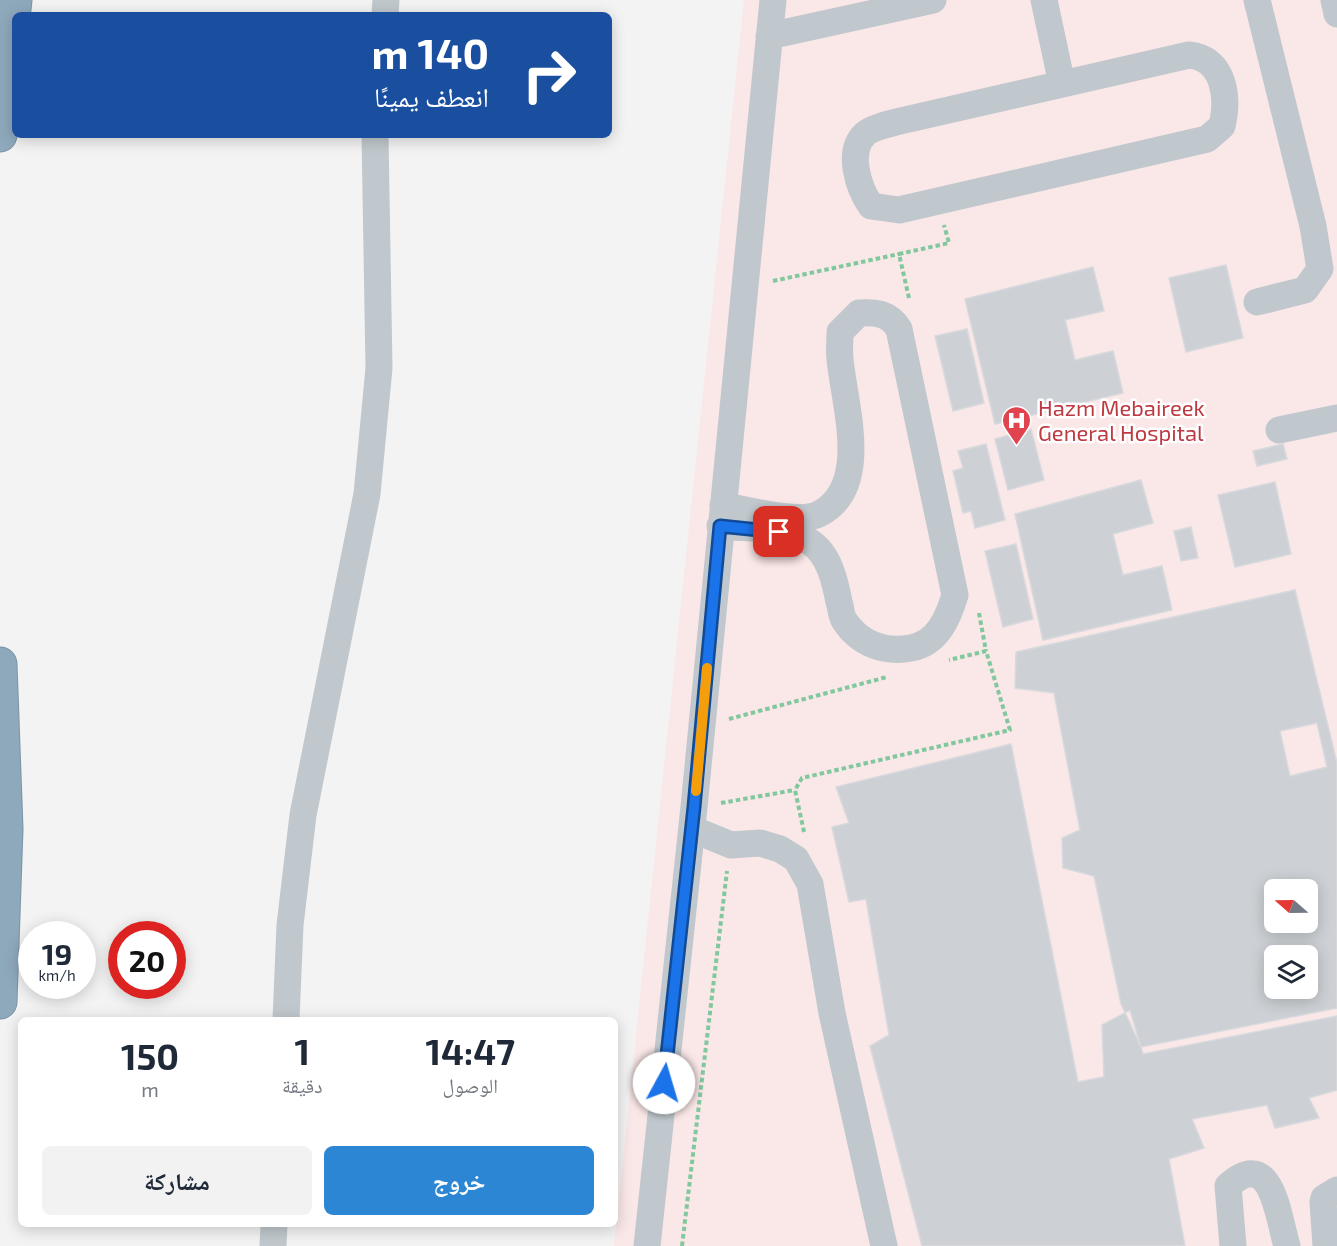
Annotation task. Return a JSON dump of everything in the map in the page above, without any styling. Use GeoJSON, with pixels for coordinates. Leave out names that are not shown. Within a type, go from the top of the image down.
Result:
{"type":"FeatureCollection","features":[{"type":"Feature","properties":{"kind":"highway"},"geometry":{"type":"LineString","coordinates":[[0,135],[12,27]]}},
{"type":"Feature","properties":{"kind":"highway"},"geometry":{"type":"LineString","coordinates":[[0,664],[6,828],[0,1002]]}},
{"type":"Feature","properties":{"kind":"lane"},"geometry":{"type":"LineString","coordinates":[[647,1246],[693,818],[773,0]]}},
{"type":"Feature","properties":{"kind":"lane"},"geometry":{"type":"LineString","coordinates":[[769,36],[933,0]]}},
{"type":"Feature","properties":{"kind":"lane"},"geometry":{"type":"LineString","coordinates":[[1044,0],[1062,84]]}},
{"type":"Feature","properties":{"kind":"lane"},"geometry":{"type":"LineString","coordinates":[[1257,0],[1313,226],[1320,269],[1305,290],[1257,302]]}},
{"type":"Feature","properties":{"kind":"lane"},"geometry":{"type":"LineString","coordinates":[[1334,0],[1337,14]]}},
{"type":"Feature","properties":{"kind":"lane"},"geometry":{"type":"LineString","coordinates":[[1189,55],[1200,56],[1220,76],[1225,95],[1222,126],[1215,134],[1193,144],[899,210],[876,208],[867,199],[855,160],[857,146],[865,133],[896,122],[1062,84],[1189,55]]}},
{"type":"Feature","properties":{"kind":"lane"},"geometry":{"type":"LineString","coordinates":[[286,1017],[291,915],[303,815],[367,494],[379,368],[375,138]]}},
{"type":"Feature","properties":{"kind":"lane"},"geometry":{"type":"LineString","coordinates":[[876,312],[893,319],[899,329],[955,595],[947,623],[933,637],[916,647],[882,650],[867,642],[843,619],[826,560],[812,543],[799,536],[722,516],[793,517],[818,514],[836,498],[847,482],[850,469],[846,394],[840,359],[840,332],[858,313],[876,312]]}},
{"type":"Feature","properties":{"kind":"lane"},"geometry":{"type":"LineString","coordinates":[[1279,430],[1337,418]]}},
{"type":"Feature","properties":{"kind":"lane"},"geometry":{"type":"LineString","coordinates":[[693,818],[731,845],[760,843],[780,849],[796,860],[810,884],[832,1013],[884,1246]]}},
{"type":"Feature","properties":{"kind":"lane"},"geometry":{"type":"LineString","coordinates":[[1233,1246],[1228,1186],[1236,1179],[1252,1173],[1259,1174],[1266,1179],[1272,1191],[1287,1246]]}},
{"type":"Feature","properties":{"kind":"lane"},"geometry":{"type":"LineString","coordinates":[[1326,1246],[1323,1202],[1337,1190]]}},
{"type":"Feature","properties":{"kind":"lane"},"geometry":{"type":"LineString","coordinates":[[273,1246],[274,1227]]}},
{"type":"Feature","properties":{"kind":"path"},"geometry":{"type":"LineString","coordinates":[[765,282],[898,254]]}},
{"type":"Feature","properties":{"kind":"path"},"geometry":{"type":"LineString","coordinates":[[805,836],[795,790],[802,778],[1010,730],[986,651],[941,663]]}},
{"type":"Feature","properties":{"kind":"path"},"geometry":{"type":"LineString","coordinates":[[702,726],[895,675]]}},
{"type":"Feature","properties":{"kind":"path"},"geometry":{"type":"LineString","coordinates":[[693,818],[795,790]]}},
{"type":"Feature","properties":{"kind":"path"},"geometry":{"type":"LineString","coordinates":[[682,1246],[731,845]]}},
{"type":"Feature","properties":{"kind":"shaded area","name":"Hazm Mebaireek General Hospital"},"geometry":{"type":"Polygon","coordinates":[[[744,0],[1337,0],[1337,1246],[614,1246],[616,1227],[618,1227],[618,1208],[744,0]]]}},
{"type":"Feature","properties":{"kind":"building"},"geometry":{"type":"Polygon","coordinates":[[[1226,265],[1243,338],[1186,352],[1169,278],[1226,265]]]}},
{"type":"Feature","properties":{"kind":"building"},"geometry":{"type":"Polygon","coordinates":[[[1093,267],[1104,311],[1065,320],[1075,360],[1113,351],[1123,393],[995,424],[965,299],[1093,267]]]}},
{"type":"Feature","properties":{"kind":"building"},"geometry":{"type":"Polygon","coordinates":[[[967,329],[984,403],[953,411],[935,336],[967,329]]]}},
{"type":"Feature","properties":{"kind":"building"},"geometry":{"type":"Polygon","coordinates":[[[1031,429],[1044,480],[1008,490],[995,439],[1031,429]]]}},
{"type":"Feature","properties":{"kind":"building"},"geometry":{"type":"Polygon","coordinates":[[[986,444],[1005,520],[975,528],[971,511],[963,513],[953,471],[963,468],[958,451],[986,444]]]}},
{"type":"Feature","properties":{"kind":"building"},"geometry":{"type":"Polygon","coordinates":[[[1283,444],[1287,459],[1257,466],[1253,451],[1283,444]]]}},
{"type":"Feature","properties":{"kind":"building"},"geometry":{"type":"Polygon","coordinates":[[[1141,480],[1153,523],[1113,534],[1123,575],[1162,566],[1172,610],[1043,640],[1015,514],[1141,480]]]}},
{"type":"Feature","properties":{"kind":"building"},"geometry":{"type":"Polygon","coordinates":[[[1275,482],[1291,554],[1235,567],[1218,495],[1275,482]]]}},
{"type":"Feature","properties":{"kind":"building"},"geometry":{"type":"Polygon","coordinates":[[[1191,527],[1198,558],[1181,561],[1174,531],[1191,527]]]}},
{"type":"Feature","properties":{"kind":"building"},"geometry":{"type":"Polygon","coordinates":[[[1016,544],[1033,619],[1003,627],[985,551],[1016,544]]]}},
{"type":"Feature","properties":{"kind":"building"},"geometry":{"type":"Polygon","coordinates":[[[1295,590],[1337,763],[1337,1008],[1141,1047],[1121,1004],[1094,876],[1063,868],[1062,838],[1080,830],[1054,693],[1015,688],[1016,652],[1295,590]]]}},
{"type":"Feature","properties":{"kind":"building"},"geometry":{"type":"Polygon","coordinates":[[[1317,723],[1327,767],[1290,776],[1280,731],[1317,723]]]}},
{"type":"Feature","properties":{"kind":"building"},"geometry":{"type":"Polygon","coordinates":[[[1011,744],[1078,1082],[1104,1077],[1102,1025],[1130,1010],[1143,1054],[1337,1016],[1337,1090],[1309,1098],[1319,1118],[1275,1128],[1267,1105],[1192,1119],[1204,1148],[1169,1159],[1185,1246],[922,1246],[870,1046],[889,1035],[866,899],[849,902],[832,827],[849,823],[836,787],[1011,744]]]}},
{"type":"Feature","properties":{"kind":"slow traffic"},"geometry":{"type":"LineString","coordinates":[[696,791],[707,668]]}},
{"type":"Feature","properties":{"kind":"place","name":"Hazm Mebaireek General Hospital"},"geometry":{"type":"Point","coordinates":[1017,446]}},
{"type":"Feature","properties":{"kind":"route"},"geometry":{"type":"LineString","coordinates":[[664,1083],[694,807],[720,526],[779,532]]}}]}
